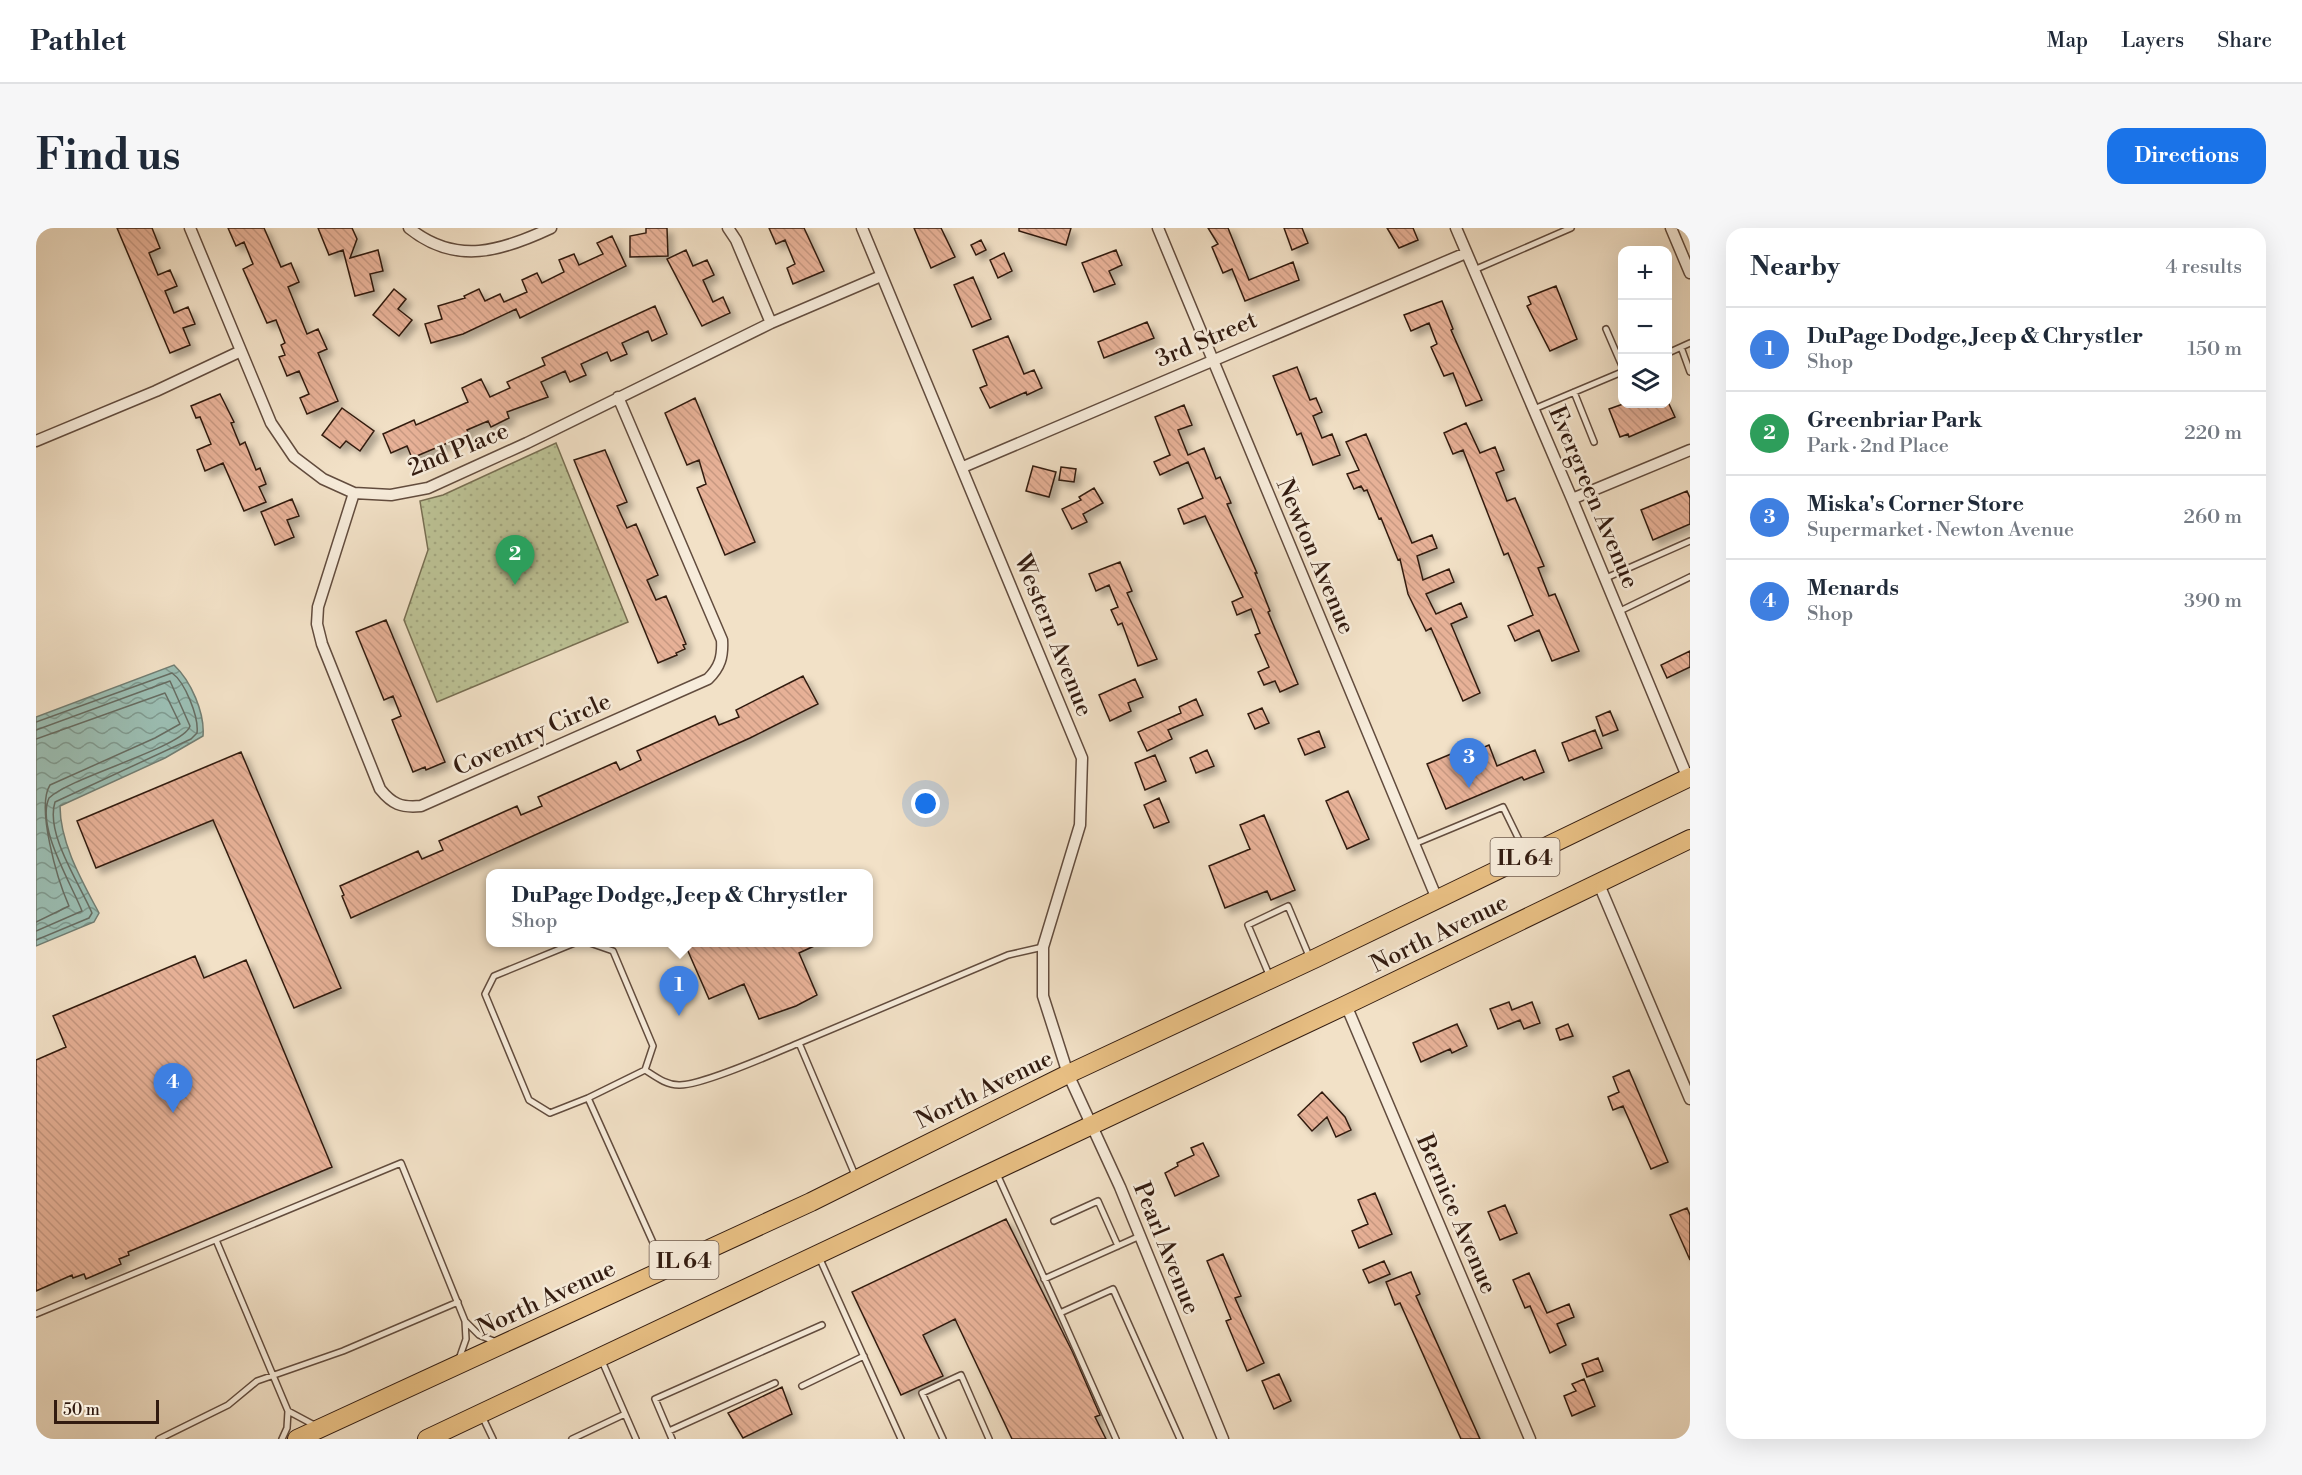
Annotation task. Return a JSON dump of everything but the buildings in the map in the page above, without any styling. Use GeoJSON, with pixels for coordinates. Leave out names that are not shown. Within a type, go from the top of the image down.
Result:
{"type":"FeatureCollection","features":[{"type":"Feature","properties":{"kind":"main road","name":"North Avenue"},"geometry":{"type":"LineString","coordinates":[[297,1439],[856,1179],[1068,1074],[1689,780]]}},
{"type":"Feature","properties":{"kind":"main road","name":"North Avenue"},"geometry":{"type":"LineString","coordinates":[[427,1439],[1346,1005],[1690,839]]}},
{"type":"Feature","properties":{"kind":"street","name":"2nd Place"},"geometry":{"type":"LineString","coordinates":[[190,228],[271,423],[294,457],[323,479],[354,493],[391,495],[428,488],[527,443],[771,323],[882,276]]}},
{"type":"Feature","properties":{"kind":"street"},"geometry":{"type":"LineString","coordinates":[[409,228],[437,246],[459,251],[488,251],[517,244],[551,228]]}},
{"type":"Feature","properties":{"kind":"street"},"geometry":{"type":"LineString","coordinates":[[728,228],[736,240],[771,323]]}},
{"type":"Feature","properties":{"kind":"street","name":"Western Avenue"},"geometry":{"type":"LineString","coordinates":[[862,228],[1082,758],[1080,825],[1043,947],[1043,996],[1068,1074]]}},
{"type":"Feature","properties":{"kind":"street","name":"Newton Avenue"},"geometry":{"type":"LineString","coordinates":[[1158,228],[1437,899]]}},
{"type":"Feature","properties":{"kind":"street","name":"Evergreen Avenue"},"geometry":{"type":"LineString","coordinates":[[1456,228],[1620,611],[1689,780]]}},
{"type":"Feature","properties":{"kind":"street"},"geometry":{"type":"LineString","coordinates":[[1671,228],[1690,273]]}},
{"type":"Feature","properties":{"kind":"street","name":"3rd Street"},"geometry":{"type":"LineString","coordinates":[[963,467],[1212,359],[1466,253]]}},
{"type":"Feature","properties":{"kind":"street"},"geometry":{"type":"LineString","coordinates":[[36,441],[241,351]]}},
{"type":"Feature","properties":{"kind":"street","name":"Coventry Circle"},"geometry":{"type":"LineString","coordinates":[[354,493],[318,607],[317,624],[322,644],[380,789],[390,801],[404,808],[421,807],[708,679],[717,670],[723,656],[722,640],[618,397]]}},
{"type":"Feature","properties":{"kind":"street"},"geometry":{"type":"LineString","coordinates":[[1572,499],[1690,450]]}},
{"type":"Feature","properties":{"kind":"street"},"geometry":{"type":"LineString","coordinates":[[1598,882],[1690,1099]]}},
{"type":"Feature","properties":{"kind":"street","name":"Bernice Avenue"},"geometry":{"type":"LineString","coordinates":[[1346,1005],[1530,1439]]}},
{"type":"Feature","properties":{"kind":"street","name":"Pearl Avenue"},"geometry":{"type":"LineString","coordinates":[[1068,1074],[1140,1236],[1223,1439]]}},
{"type":"Feature","properties":{"kind":"lane"},"geometry":{"type":"LineString","coordinates":[[1474,270],[1571,228]]}},
{"type":"Feature","properties":{"kind":"lane"},"geometry":{"type":"LineString","coordinates":[[1606,329],[1618,355]]}},
{"type":"Feature","properties":{"kind":"lane"},"geometry":{"type":"LineString","coordinates":[[1672,351],[1690,343]]}},
{"type":"Feature","properties":{"kind":"lane"},"geometry":{"type":"LineString","coordinates":[[1681,347],[1690,372]]}},
{"type":"Feature","properties":{"kind":"lane"},"geometry":{"type":"LineString","coordinates":[[1534,409],[1618,374]]}},
{"type":"Feature","properties":{"kind":"lane"},"geometry":{"type":"LineString","coordinates":[[1574,392],[1594,442]]}},
{"type":"Feature","properties":{"kind":"lane"},"geometry":{"type":"LineString","coordinates":[[1606,578],[1690,541]]}},
{"type":"Feature","properties":{"kind":"lane"},"geometry":{"type":"LineString","coordinates":[[1620,611],[1690,578]]}},
{"type":"Feature","properties":{"kind":"lane"},"geometry":{"type":"LineString","coordinates":[[1414,844],[1503,807],[1526,856]]}},
{"type":"Feature","properties":{"kind":"lane"},"geometry":{"type":"LineString","coordinates":[[1271,979],[1248,925],[1288,906],[1311,960]]}},
{"type":"Feature","properties":{"kind":"lane"},"geometry":{"type":"LineString","coordinates":[[565,947],[495,976],[485,994],[529,1100],[550,1113],[588,1098],[645,1070],[653,1046],[613,951],[601,947]]}},
{"type":"Feature","properties":{"kind":"lane"},"geometry":{"type":"LineString","coordinates":[[645,1070],[665,1082],[681,1086],[726,1072],[799,1043],[1008,956],[1043,947]]}},
{"type":"Feature","properties":{"kind":"lane"},"geometry":{"type":"LineString","coordinates":[[799,1043],[856,1179]]}},
{"type":"Feature","properties":{"kind":"lane"},"geometry":{"type":"LineString","coordinates":[[588,1098],[664,1269]]}},
{"type":"Feature","properties":{"kind":"lane"},"geometry":{"type":"LineString","coordinates":[[36,1314],[401,1163],[465,1321],[466,1339],[457,1365]]}},
{"type":"Feature","properties":{"kind":"lane"},"geometry":{"type":"LineString","coordinates":[[995,1170],[1116,1439]]}},
{"type":"Feature","properties":{"kind":"lane"},"geometry":{"type":"LineString","coordinates":[[1054,1221],[1098,1201],[1118,1246]]}},
{"type":"Feature","properties":{"kind":"lane"},"geometry":{"type":"LineString","coordinates":[[1044,1279],[1140,1236]]}},
{"type":"Feature","properties":{"kind":"lane"},"geometry":{"type":"LineString","coordinates":[[216,1240],[288,1411],[321,1428]]}},
{"type":"Feature","properties":{"kind":"lane"},"geometry":{"type":"LineString","coordinates":[[818,1253],[901,1439]]}},
{"type":"Feature","properties":{"kind":"lane"},"geometry":{"type":"LineString","coordinates":[[1060,1313],[1113,1289],[1180,1439]]}},
{"type":"Feature","properties":{"kind":"lane"},"geometry":{"type":"LineString","coordinates":[[159,1439],[228,1405],[256,1381],[343,1352],[458,1302]]}},
{"type":"Feature","properties":{"kind":"lane"},"geometry":{"type":"LineString","coordinates":[[465,1321],[479,1335],[501,1345]]}},
{"type":"Feature","properties":{"kind":"lane"},"geometry":{"type":"LineString","coordinates":[[672,1439],[655,1399],[822,1324]]}},
{"type":"Feature","properties":{"kind":"lane"},"geometry":{"type":"LineString","coordinates":[[601,1356],[636,1439]]}},
{"type":"Feature","properties":{"kind":"lane"},"geometry":{"type":"LineString","coordinates":[[802,1386],[864,1356]]}},
{"type":"Feature","properties":{"kind":"lane"},"geometry":{"type":"LineString","coordinates":[[943,1439],[922,1393],[961,1376],[989,1439]]}},
{"type":"Feature","properties":{"kind":"lane"},"geometry":{"type":"LineString","coordinates":[[669,1431],[775,1383]]}},
{"type":"Feature","properties":{"kind":"lane"},"geometry":{"type":"LineString","coordinates":[[282,1439],[287,1428],[288,1411]]}},
{"type":"Feature","properties":{"kind":"lane"},"geometry":{"type":"LineString","coordinates":[[481,1413],[493,1439]]}},
{"type":"Feature","properties":{"kind":"lane"},"geometry":{"type":"LineString","coordinates":[[572,1439],[626,1414]]}},
{"type":"Feature","properties":{"kind":"green space"},"geometry":{"type":"Polygon","coordinates":[[[556,443],[628,622],[437,702],[404,620],[428,550],[420,501],[443,495],[556,443]]]}},
{"type":"Feature","properties":{"kind":"water"},"geometry":{"type":"Polygon","coordinates":[[[174,665],[196,698],[202,717],[203,736],[165,758],[60,806],[68,848],[99,913],[94,922],[36,946],[36,717],[174,665]]]}},
{"type":"Feature","properties":{"kind":"place","name":"Greenbriar Park"},"geometry":{"type":"Point","coordinates":[515,585]}},
{"type":"Feature","properties":{"kind":"place","name":"Miska's Corner Store"},"geometry":{"type":"Point","coordinates":[1469,788]}},
{"type":"Feature","properties":{"kind":"place","name":"DuPage Dodge, Jeep & Chrystler"},"geometry":{"type":"Point","coordinates":[679,1016]}},
{"type":"Feature","properties":{"kind":"place","name":"Menards"},"geometry":{"type":"Point","coordinates":[173,1113]}}]}
